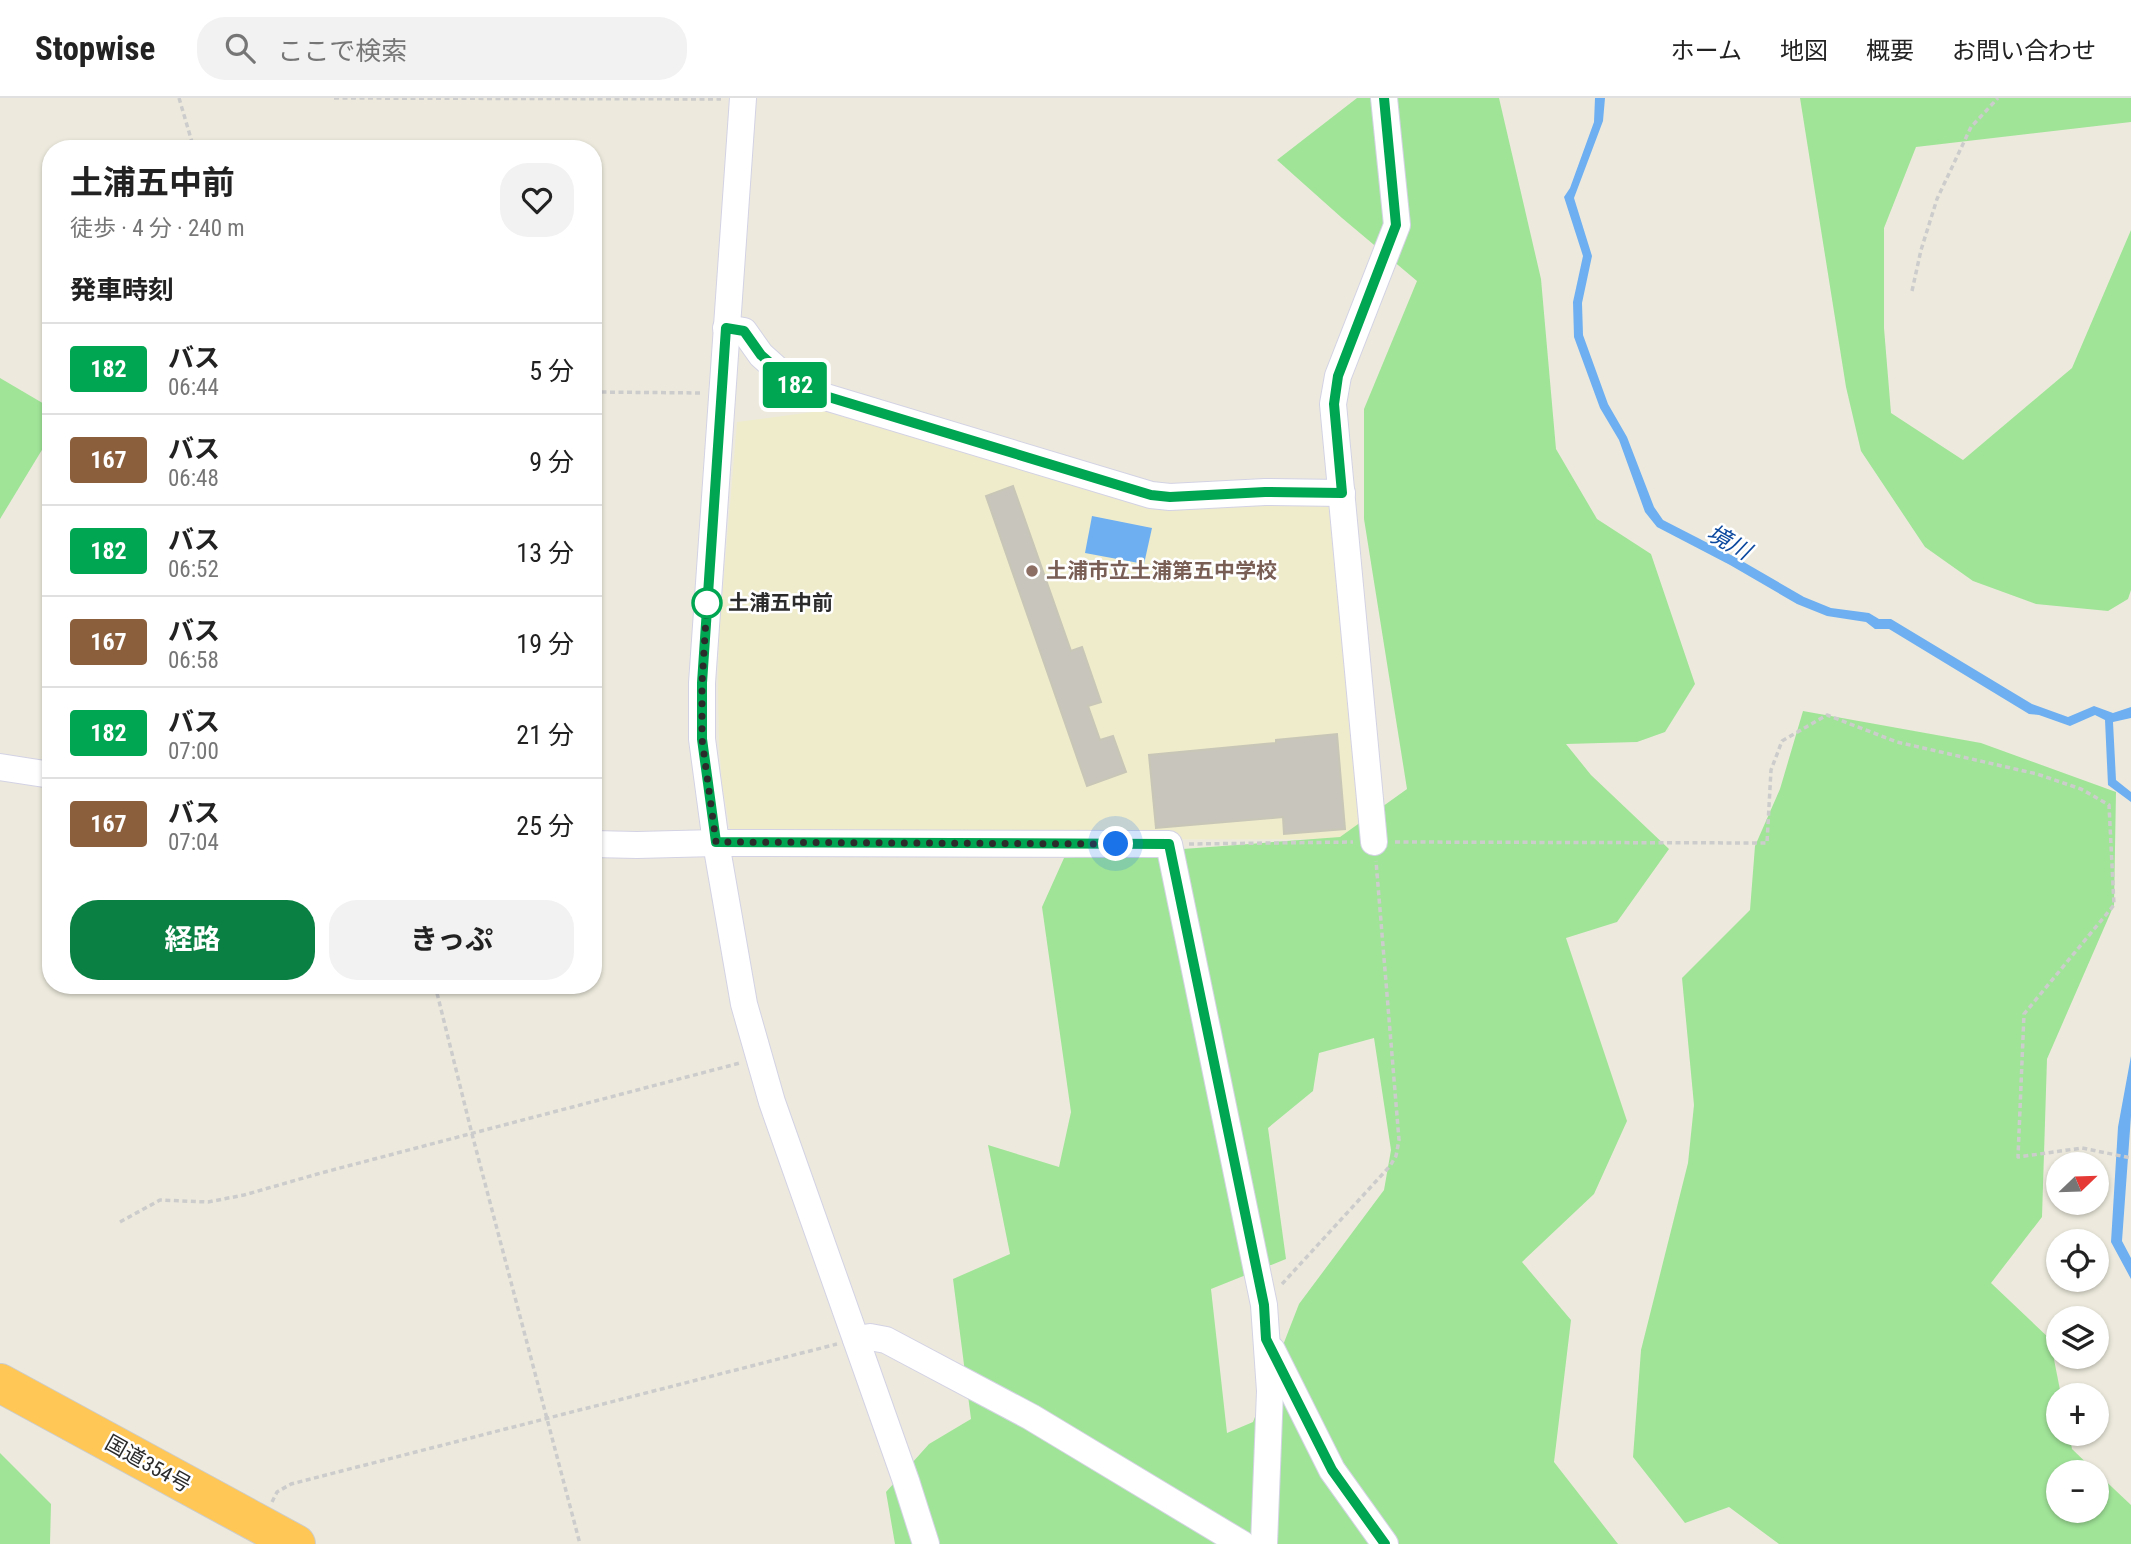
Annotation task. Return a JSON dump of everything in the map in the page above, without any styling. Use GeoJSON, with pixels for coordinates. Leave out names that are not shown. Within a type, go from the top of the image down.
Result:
{"type":"FeatureCollection","features":[{"type":"Feature","properties":{"kind":"highway","name":"国道354号"},"geometry":{"type":"LineString","coordinates":[[0,1383],[251,1535]]}},
{"type":"Feature","properties":{"kind":"highway","name":"国道354号"},"geometry":{"type":"LineString","coordinates":[[0,1412],[251,1535],[296,1544]]}},
{"type":"Feature","properties":{"kind":"street"},"geometry":{"type":"LineString","coordinates":[[743,98],[702,683],[702,739],[716,842],[744,1004],[759,1058],[926,1544]]}},
{"type":"Feature","properties":{"kind":"street"},"geometry":{"type":"LineString","coordinates":[[1374,842],[1334,404],[1338,376],[1396,225],[1384,98]]}},
{"type":"Feature","properties":{"kind":"street"},"geometry":{"type":"LineString","coordinates":[[726,328],[744,331],[761,355],[799,388],[1151,495],[1170,497],[1265,492],[1342,493]]}},
{"type":"Feature","properties":{"kind":"street"},"geometry":{"type":"LineString","coordinates":[[0,767],[42,774]]}},
{"type":"Feature","properties":{"kind":"street"},"geometry":{"type":"LineString","coordinates":[[602,844],[716,842],[1169,844],[1264,1305],[1270,1391],[1264,1544]]}},
{"type":"Feature","properties":{"kind":"street"},"geometry":{"type":"LineString","coordinates":[[856,1339],[870,1337],[886,1340],[1031,1418],[1242,1544]]}},
{"type":"Feature","properties":{"kind":"street"},"geometry":{"type":"LineString","coordinates":[[1266,1339],[1332,1470],[1385,1544]]}},
{"type":"Feature","properties":{"kind":"path"},"geometry":{"type":"LineString","coordinates":[[179,98],[191,140]]}},
{"type":"Feature","properties":{"kind":"path"},"geometry":{"type":"LineString","coordinates":[[334,98],[743,98]]}},
{"type":"Feature","properties":{"kind":"path"},"geometry":{"type":"LineString","coordinates":[[1912,291],[1937,199],[1971,127],[1998,98]]}},
{"type":"Feature","properties":{"kind":"path"},"geometry":{"type":"LineString","coordinates":[[602,392],[723,393]]}},
{"type":"Feature","properties":{"kind":"path"},"geometry":{"type":"LineString","coordinates":[[1169,844],[1767,843],[1770,771],[1782,741],[1827,715],[1896,742],[2037,774],[2081,789],[2109,805],[2113,905],[2024,1014],[2018,1157],[2082,1148],[2130,1158]]}},
{"type":"Feature","properties":{"kind":"path"},"geometry":{"type":"LineString","coordinates":[[1264,1305],[1390,1166],[1396,1156],[1399,1140],[1374,842]]}},
{"type":"Feature","properties":{"kind":"path"},"geometry":{"type":"LineString","coordinates":[[437,994],[580,1544]]}},
{"type":"Feature","properties":{"kind":"path"},"geometry":{"type":"LineString","coordinates":[[120,1222],[160,1200],[208,1202],[244,1195],[759,1058]]}},
{"type":"Feature","properties":{"kind":"path"},"geometry":{"type":"LineString","coordinates":[[251,1535],[277,1492],[291,1484],[856,1339]]}},
{"type":"Feature","properties":{"kind":"shaded area","name":"土浦市立土浦第五中学校"},"geometry":{"type":"Polygon","coordinates":[[[843,408],[1111,489],[1333,504],[1366,833],[1355,839],[732,840],[722,783],[718,690],[719,635],[737,422],[843,408]]]}},
{"type":"Feature","properties":{"kind":"green space"},"geometry":{"type":"Polygon","coordinates":[[[1357,98],[1499,98],[1541,279],[1556,449],[1597,519],[1651,554],[1695,684],[1665,732],[1637,742],[1566,744],[1591,775],[1669,849],[1617,922],[1566,938],[1627,1121],[1594,1194],[1522,1262],[1571,1320],[1554,1462],[1618,1544],[895,1544],[886,1492],[929,1444],[971,1419],[953,1279],[1010,1254],[988,1145],[1059,1167],[1071,1112],[1042,907],[1064,858],[1340,837],[1407,789],[1364,519],[1364,409],[1417,281],[1277,160],[1357,98]],[[1374,1038],[1319,1053],[1313,1091],[1268,1128],[1286,1259],[1211,1289],[1227,1433],[1253,1422],[1299,1304],[1384,1190],[1391,1150],[1374,1038]]]}},
{"type":"Feature","properties":{"kind":"green space"},"geometry":{"type":"Polygon","coordinates":[[[1800,98],[2131,98],[2131,122],[1916,147],[1884,228],[1884,328],[1891,413],[1963,460],[2072,368],[2131,230],[2131,590],[2128,599],[2108,611],[2036,604],[1973,581],[1925,547],[1861,451],[1846,387],[1800,98]]]}},
{"type":"Feature","properties":{"kind":"green space"},"geometry":{"type":"Polygon","coordinates":[[[0,378],[42,403],[42,450],[0,519],[0,378]]]}},
{"type":"Feature","properties":{"kind":"green space"},"geometry":{"type":"Polygon","coordinates":[[[1803,711],[1981,743],[2116,792],[2114,905],[2047,1059],[2042,1217],[1991,1283],[2046,1335],[2046,1369],[2056,1369],[2059,1383],[2046,1383],[2046,1446],[2071,1446],[2084,1460],[2046,1460],[2046,1523],[2109,1523],[2109,1484],[2131,1505],[2131,1544],[1779,1544],[1729,1507],[1685,1523],[1633,1457],[1641,1350],[1688,1163],[1694,1105],[1682,978],[1750,910],[1755,846],[1780,789],[1803,711]]]}},
{"type":"Feature","properties":{"kind":"green space"},"geometry":{"type":"Polygon","coordinates":[[[0,1453],[51,1504],[50,1544],[0,1544],[0,1453]]]}},
{"type":"Feature","properties":{"kind":"water"},"geometry":{"type":"Polygon","coordinates":[[[1595,98],[1605,98],[1603,121],[1574,198],[1592,256],[1582,303],[1583,335],[1608,404],[1627,437],[1654,507],[1663,520],[1804,597],[1831,608],[1869,613],[1879,619],[1891,619],[2032,704],[2068,717],[2094,706],[2113,713],[2131,707],[2131,718],[2113,722],[2116,780],[2131,792],[2131,802],[2108,785],[2105,720],[2095,715],[2070,726],[2029,714],[1889,629],[1875,629],[1866,622],[1827,616],[1797,604],[1657,527],[1645,512],[1619,440],[1600,408],[1574,337],[1573,302],[1583,256],[1564,197],[1570,188],[1594,122],[1595,98]]]}},
{"type":"Feature","properties":{"kind":"water"},"geometry":{"type":"Polygon","coordinates":[[[1092,516],[1152,528],[1144,564],[1085,553],[1092,516]]]}},
{"type":"Feature","properties":{"kind":"water"},"geometry":{"type":"Polygon","coordinates":[[[2131,1056],[2131,1116],[2122,1241],[2131,1258],[2131,1279],[2111,1242],[2118,1127],[2131,1056]]]}},
{"type":"Feature","properties":{"kind":"building"},"geometry":{"type":"Polygon","coordinates":[[[1013,486],[1071,651],[1082,647],[1101,702],[1088,706],[1100,740],[1113,736],[1126,772],[1087,786],[986,496],[1013,486]]]}},
{"type":"Feature","properties":{"kind":"building"},"geometry":{"type":"Polygon","coordinates":[[[1337,734],[1345,829],[1284,834],[1283,817],[1156,828],[1149,755],[1276,743],[1276,740],[1337,734]]]}},
{"type":"Feature","properties":{"kind":"bus line","name":"182"},"geometry":{"type":"LineString","coordinates":[[1384,98],[1396,225],[1338,376],[1334,404],[1342,493],[1265,492],[1170,497],[1151,495],[799,388],[761,355],[744,331],[726,328],[706,606],[702,739],[716,842],[1169,844],[1264,1305],[1266,1339],[1332,1470],[1385,1544]]}},
{"type":"Feature","properties":{"kind":"place","name":"土浦市立土浦第五中学校"},"geometry":{"type":"Point","coordinates":[1032,571]}},
{"type":"Feature","properties":{"kind":"place","name":"土浦五中前"},"geometry":{"type":"Point","coordinates":[707,603]}},
{"type":"Feature","properties":{"kind":"route"},"geometry":{"type":"LineString","coordinates":[[707,603],[702,739],[716,842],[1116,844]]}},
{"type":"Feature","properties":{"kind":"water label","name":"境川"},"geometry":{"type":"Point","coordinates":[1729,542]}}]}
